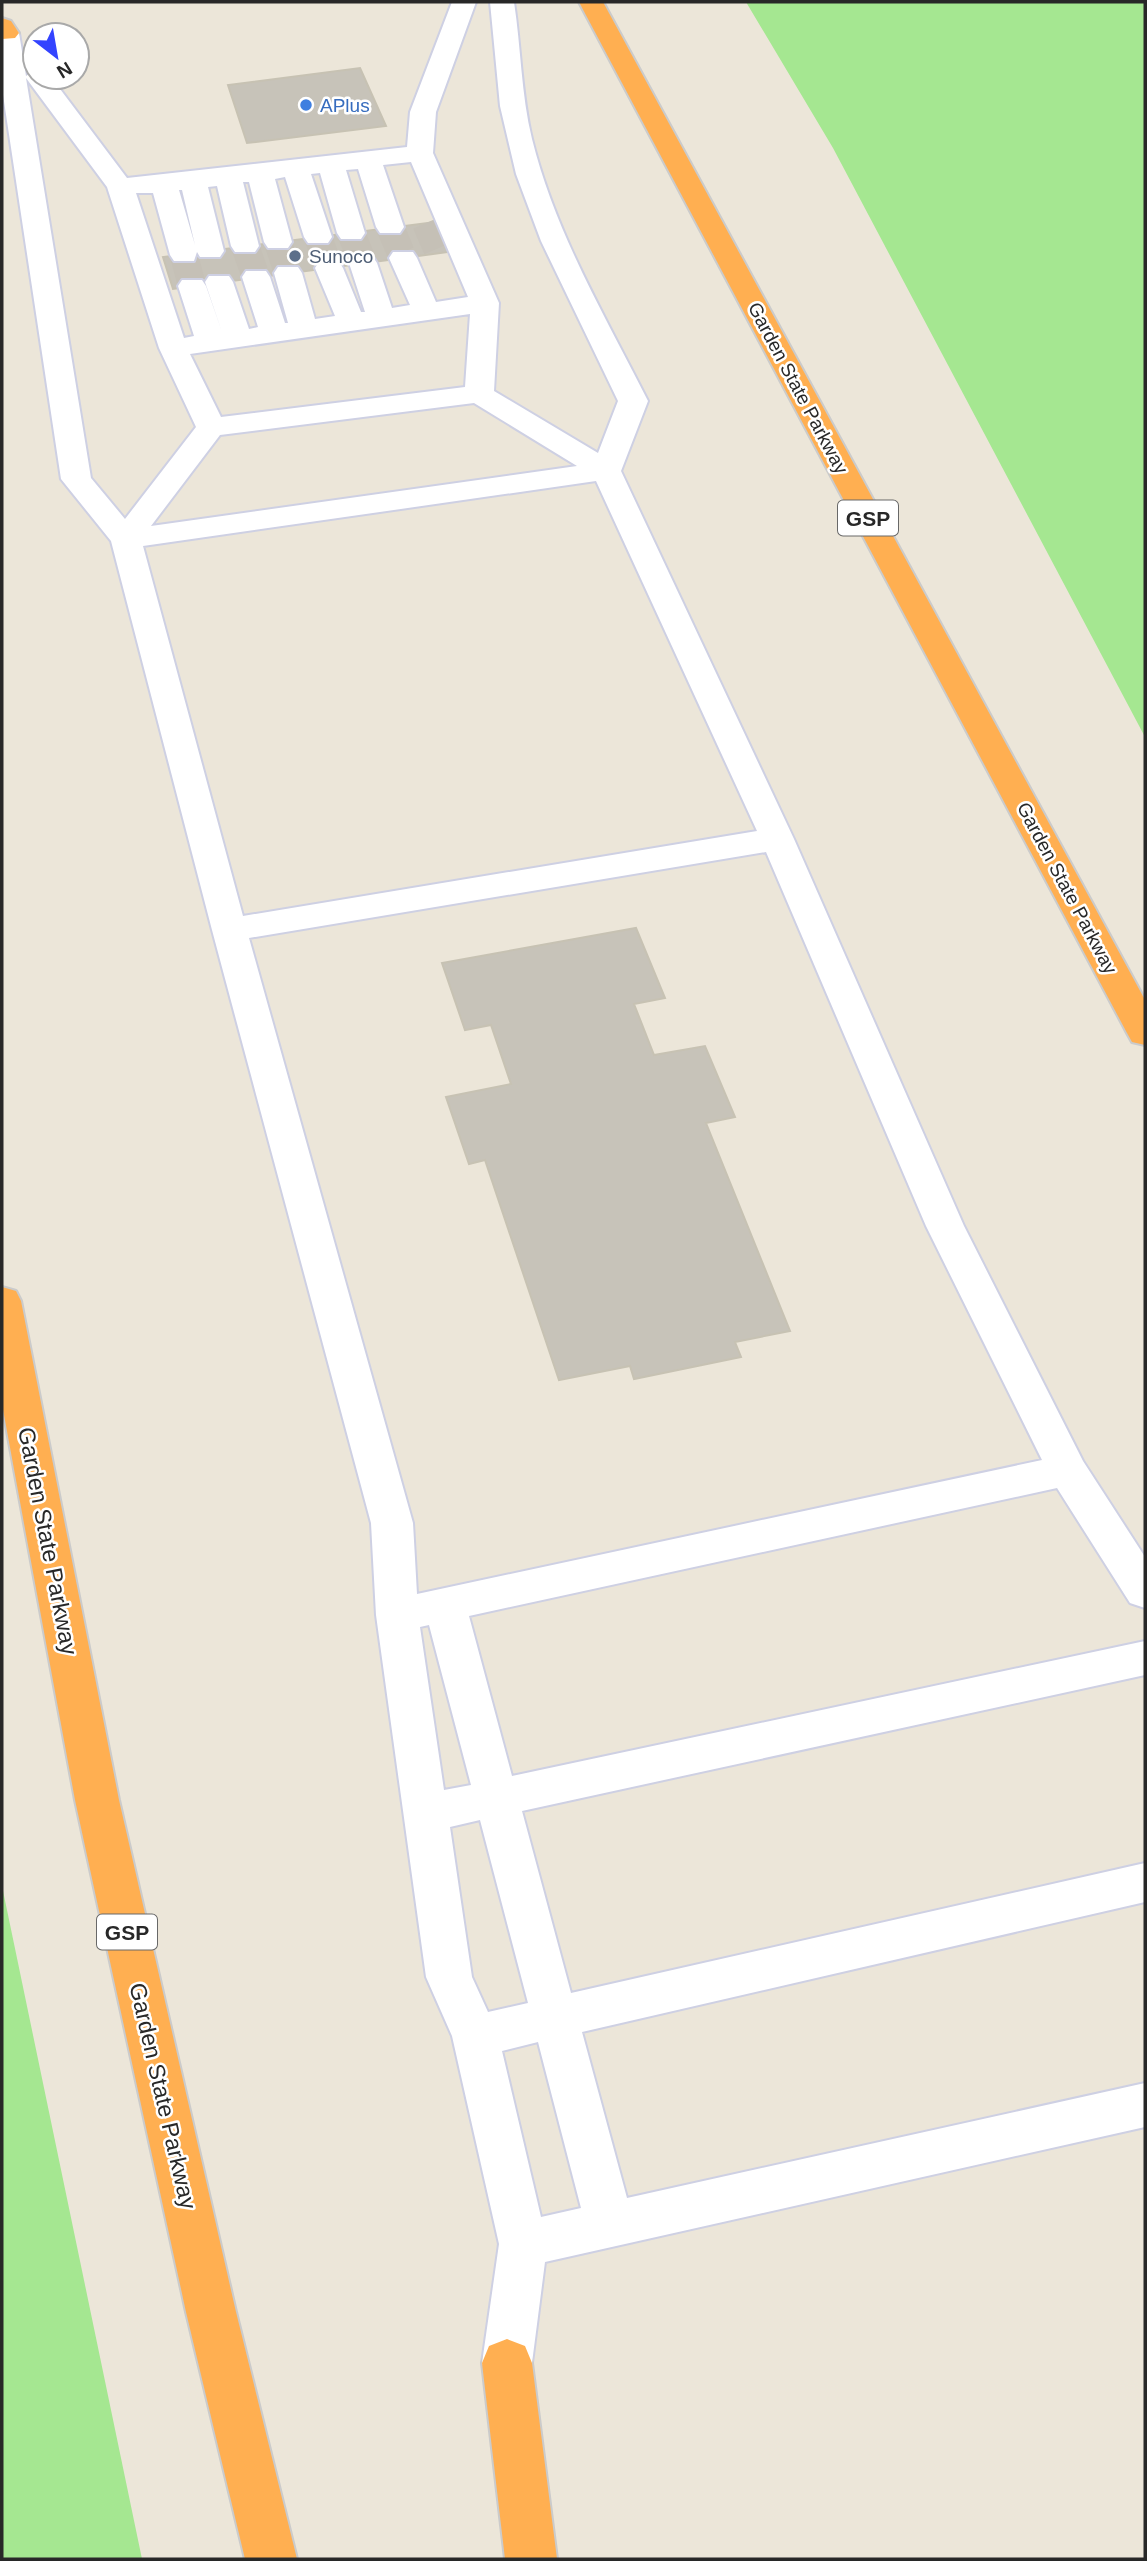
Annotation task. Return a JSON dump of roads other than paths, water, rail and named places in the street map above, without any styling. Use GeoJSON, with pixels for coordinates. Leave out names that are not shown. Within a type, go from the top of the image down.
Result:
{"type":"FeatureCollection","features":[{"type":"Feature","properties":{"kind":"highway","name":"Garden State Parkway"},"geometry":{"type":"LineString","coordinates":[[591,2],[1145,1033]]}},
{"type":"Feature","properties":{"kind":"highway","name":"Garden State Parkway"},"geometry":{"type":"LineString","coordinates":[[2,1301],[97,1800],[211,2312],[271,2559]]}},
{"type":"Feature","properties":{"kind":"highway"},"geometry":{"type":"LineString","coordinates":[[507,2363],[531,2559]]}},
{"type":"Feature","properties":{"kind":"lane"},"geometry":{"type":"LineString","coordinates":[[426,223],[411,155],[423,112],[464,2]]}},
{"type":"Feature","properties":{"kind":"lane"},"geometry":{"type":"LineString","coordinates":[[502,2],[508,76],[519,141],[541,209],[633,401],[606,471]]}},
{"type":"Feature","properties":{"kind":"lane"},"geometry":{"type":"LineString","coordinates":[[4,29],[21,53]]}},
{"type":"Feature","properties":{"kind":"lane"},"geometry":{"type":"LineString","coordinates":[[4,29],[76,480],[126,539],[229,930],[392,1523],[397,1615],[449,1977],[475,2036],[523,2244],[507,2363]]}},
{"type":"Feature","properties":{"kind":"lane"},"geometry":{"type":"LineString","coordinates":[[49,91],[120,186],[173,348],[211,428]]}},
{"type":"Feature","properties":{"kind":"lane"},"geometry":{"type":"LineString","coordinates":[[120,186],[164,184],[411,155]]}},
{"type":"Feature","properties":{"kind":"lane"},"geometry":{"type":"LineString","coordinates":[[411,155],[473,304],[479,394]]}},
{"type":"Feature","properties":{"kind":"lane"},"geometry":{"type":"LineString","coordinates":[[368,160],[390,228]]}},
{"type":"Feature","properties":{"kind":"lane"},"geometry":{"type":"LineString","coordinates":[[331,164],[351,233]]}},
{"type":"Feature","properties":{"kind":"lane"},"geometry":{"type":"LineString","coordinates":[[296,169],[318,237]]}},
{"type":"Feature","properties":{"kind":"lane"},"geometry":{"type":"LineString","coordinates":[[260,173],[278,242]]}},
{"type":"Feature","properties":{"kind":"lane"},"geometry":{"type":"LineString","coordinates":[[229,176],[245,246]]}},
{"type":"Feature","properties":{"kind":"lane"},"geometry":{"type":"LineString","coordinates":[[164,184],[197,253],[193,180]]}},
{"type":"Feature","properties":{"kind":"lane"},"geometry":{"type":"LineString","coordinates":[[439,253],[473,304]]}},
{"type":"Feature","properties":{"kind":"lane"},"geometry":{"type":"LineString","coordinates":[[403,258],[426,311]]}},
{"type":"Feature","properties":{"kind":"lane"},"geometry":{"type":"LineString","coordinates":[[363,263],[382,318]]}},
{"type":"Feature","properties":{"kind":"lane"},"geometry":{"type":"LineString","coordinates":[[328,268],[351,322]]}},
{"type":"Feature","properties":{"kind":"lane"},"geometry":{"type":"LineString","coordinates":[[288,273],[304,329]]}},
{"type":"Feature","properties":{"kind":"lane"},"geometry":{"type":"LineString","coordinates":[[256,277],[274,333]]}},
{"type":"Feature","properties":{"kind":"lane"},"geometry":{"type":"LineString","coordinates":[[210,343],[205,284],[238,339]]}},
{"type":"Feature","properties":{"kind":"lane"},"geometry":{"type":"LineString","coordinates":[[173,348],[473,304]]}},
{"type":"Feature","properties":{"kind":"lane"},"geometry":{"type":"LineString","coordinates":[[126,539],[211,428],[479,394],[606,471],[778,839],[945,1226],[1067,1470],[1145,1591]]}},
{"type":"Feature","properties":{"kind":"lane"},"geometry":{"type":"LineString","coordinates":[[126,539],[606,471]]}},
{"type":"Feature","properties":{"kind":"lane"},"geometry":{"type":"LineString","coordinates":[[229,930],[778,839]]}},
{"type":"Feature","properties":{"kind":"lane"},"geometry":{"type":"LineString","coordinates":[[397,1615],[1067,1470]]}},
{"type":"Feature","properties":{"kind":"lane"},"geometry":{"type":"LineString","coordinates":[[445,1605],[610,2225]]}},
{"type":"Feature","properties":{"kind":"lane"},"geometry":{"type":"LineString","coordinates":[[427,1813],[1145,1657]]}},
{"type":"Feature","properties":{"kind":"lane"},"geometry":{"type":"LineString","coordinates":[[475,2036],[1145,1882]]}},
{"type":"Feature","properties":{"kind":"lane"},"geometry":{"type":"LineString","coordinates":[[523,2244],[1145,2105]]}},
{"type":"Feature","properties":{"kind":"tunnel"},"geometry":{"type":"LineString","coordinates":[[426,223],[439,253]]}},
{"type":"Feature","properties":{"kind":"tunnel"},"geometry":{"type":"LineString","coordinates":[[390,227],[403,258]]}},
{"type":"Feature","properties":{"kind":"tunnel"},"geometry":{"type":"LineString","coordinates":[[351,233],[363,263]]}},
{"type":"Feature","properties":{"kind":"tunnel"},"geometry":{"type":"LineString","coordinates":[[318,237],[329,268]]}},
{"type":"Feature","properties":{"kind":"tunnel"},"geometry":{"type":"LineString","coordinates":[[278,242],[288,273]]}},
{"type":"Feature","properties":{"kind":"tunnel"},"geometry":{"type":"LineString","coordinates":[[245,246],[256,277]]}},
{"type":"Feature","properties":{"kind":"tunnel"},"geometry":{"type":"LineString","coordinates":[[184,255],[192,286]]}},
{"type":"Feature","properties":{"kind":"place","name":"APlus"},"geometry":{"type":"Point","coordinates":[306,105]}},
{"type":"Feature","properties":{"kind":"place","name":"Sunoco"},"geometry":{"type":"Point","coordinates":[295,256]}}]}
